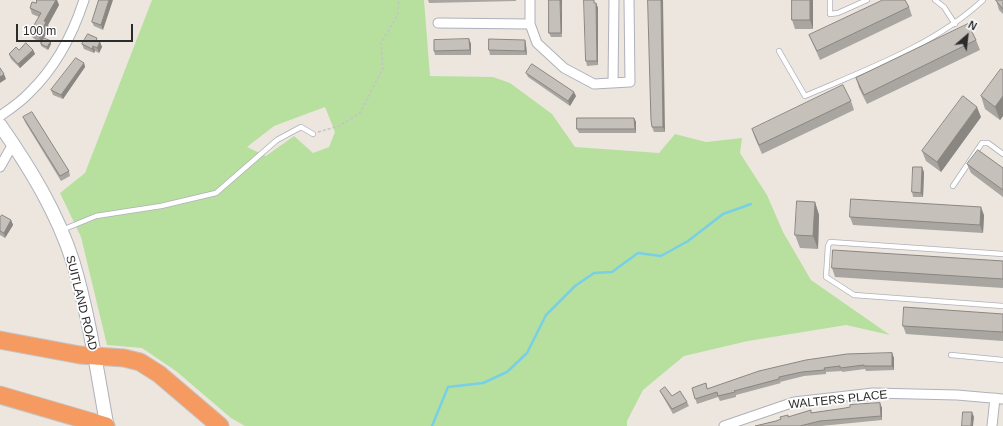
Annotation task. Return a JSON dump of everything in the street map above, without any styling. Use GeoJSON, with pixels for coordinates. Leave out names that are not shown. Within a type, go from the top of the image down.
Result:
{"type":"FeatureCollection","features":[{"type":"Feature","properties":{"kind":"highway"},"geometry":{"type":"LineString","coordinates":[[0,340],[94,356],[124,358],[145,364],[159,374],[220,426]]}},
{"type":"Feature","properties":{"kind":"highway"},"geometry":{"type":"LineString","coordinates":[[0,395],[74,422]]}},
{"type":"Feature","properties":{"kind":"highway"},"geometry":{"type":"LineString","coordinates":[[0,406],[74,422],[106,426]]}},
{"type":"Feature","properties":{"kind":"main road","name":"SUITLAND ROAD"},"geometry":{"type":"LineString","coordinates":[[0,125],[38,184],[61,231],[77,276],[94,356],[106,426]]}},
{"type":"Feature","properties":{"kind":"street"},"geometry":{"type":"LineString","coordinates":[[0,116],[30,92],[46,73],[67,42],[84,0]]}},
{"type":"Feature","properties":{"kind":"street"},"geometry":{"type":"LineString","coordinates":[[530,0],[530,24],[537,43],[564,68],[594,84],[630,82],[629,0]]}},
{"type":"Feature","properties":{"kind":"street"},"geometry":{"type":"LineString","coordinates":[[613,83],[614,0]]}},
{"type":"Feature","properties":{"kind":"street"},"geometry":{"type":"LineString","coordinates":[[438,23],[530,24]]}},
{"type":"Feature","properties":{"kind":"street"},"geometry":{"type":"LineString","coordinates":[[0,167],[13,144]]}},
{"type":"Feature","properties":{"kind":"street","name":"WALTERS PLACE"},"geometry":{"type":"LineString","coordinates":[[724,426],[794,402],[873,393],[957,395],[999,398]]}},
{"type":"Feature","properties":{"kind":"street"},"geometry":{"type":"LineString","coordinates":[[992,426],[999,398]]}},
{"type":"Feature","properties":{"kind":"lane"},"geometry":{"type":"LineString","coordinates":[[830,0],[830,14],[838,13],[866,0]]}},
{"type":"Feature","properties":{"kind":"lane"},"geometry":{"type":"LineString","coordinates":[[779,51],[805,96],[872,67],[955,24],[983,0]]}},
{"type":"Feature","properties":{"kind":"lane"},"geometry":{"type":"LineString","coordinates":[[937,1],[944,7],[955,24]]}},
{"type":"Feature","properties":{"kind":"lane"},"geometry":{"type":"LineString","coordinates":[[61,231],[96,216],[161,206],[216,193],[276,140],[301,127],[313,134]]}},
{"type":"Feature","properties":{"kind":"lane"},"geometry":{"type":"LineString","coordinates":[[953,186],[982,143],[988,143],[1003,154]]}},
{"type":"Feature","properties":{"kind":"lane"},"geometry":{"type":"LineString","coordinates":[[1003,254],[830,242],[828,246],[826,277],[854,295],[1003,306]]}},
{"type":"Feature","properties":{"kind":"lane"},"geometry":{"type":"LineString","coordinates":[[951,355],[1003,360]]}},
{"type":"Feature","properties":{"kind":"path"},"geometry":{"type":"LineString","coordinates":[[313,134],[338,126],[360,113],[383,68],[381,43],[397,16],[399,0]]}},
{"type":"Feature","properties":{"kind":"green space"},"geometry":{"type":"Polygon","coordinates":[[[152,0],[424,0],[430,76],[493,77],[510,83],[552,114],[575,147],[659,153],[675,134],[706,142],[742,138],[740,153],[767,195],[783,232],[811,280],[890,335],[846,325],[748,341],[684,356],[643,390],[627,421],[627,426],[245,426],[231,418],[176,371],[142,348],[107,345],[81,237],[60,193],[85,173],[152,0]],[[325,107],[274,126],[247,147],[266,156],[294,136],[313,153],[329,147],[335,132],[325,107]]]}},
{"type":"Feature","properties":{"kind":"building"},"geometry":{"type":"Polygon","coordinates":[[[37,0],[56,0],[44,21],[46,22],[39,37],[30,32],[41,13],[30,8],[32,2],[36,3],[37,0]]]}},
{"type":"Feature","properties":{"kind":"building"},"geometry":{"type":"Polygon","coordinates":[[[99,0],[109,0],[101,25],[92,22],[99,0]]]}},
{"type":"Feature","properties":{"kind":"building"},"geometry":{"type":"Polygon","coordinates":[[[549,0],[560,0],[561,33],[549,33],[549,0]]]}},
{"type":"Feature","properties":{"kind":"building"},"geometry":{"type":"Polygon","coordinates":[[[584,0],[594,0],[594,3],[596,3],[597,61],[586,61],[584,0]]]}},
{"type":"Feature","properties":{"kind":"building"},"geometry":{"type":"Polygon","coordinates":[[[648,0],[661,0],[663,127],[652,127],[651,120],[648,0]]]}},
{"type":"Feature","properties":{"kind":"building"},"geometry":{"type":"Polygon","coordinates":[[[792,0],[810,0],[810,20],[792,20],[792,0]]]}},
{"type":"Feature","properties":{"kind":"building"},"geometry":{"type":"Polygon","coordinates":[[[883,0],[905,0],[909,7],[817,51],[809,35],[883,0]]]}},
{"type":"Feature","properties":{"kind":"building"},"geometry":{"type":"Polygon","coordinates":[[[996,0],[1003,0],[1003,9],[996,0]]]}},
{"type":"Feature","properties":{"kind":"building"},"geometry":{"type":"Polygon","coordinates":[[[968,24],[976,40],[864,95],[856,78],[968,24]]]}},
{"type":"Feature","properties":{"kind":"building"},"geometry":{"type":"Polygon","coordinates":[[[88,34],[97,38],[96,41],[100,42],[97,48],[93,46],[92,49],[82,44],[88,34]]]}},
{"type":"Feature","properties":{"kind":"building"},"geometry":{"type":"Polygon","coordinates":[[[44,38],[51,41],[47,47],[41,44],[44,38]]]}},
{"type":"Feature","properties":{"kind":"building"},"geometry":{"type":"Polygon","coordinates":[[[469,39],[470,50],[434,51],[434,40],[469,39]]]}},
{"type":"Feature","properties":{"kind":"building"},"geometry":{"type":"Polygon","coordinates":[[[489,39],[525,40],[525,51],[489,50],[489,39]]]}},
{"type":"Feature","properties":{"kind":"building"},"geometry":{"type":"Polygon","coordinates":[[[26,43],[33,50],[18,64],[9,54],[16,47],[19,50],[26,43]]]}},
{"type":"Feature","properties":{"kind":"building"},"geometry":{"type":"Polygon","coordinates":[[[76,58],[84,63],[61,95],[51,90],[76,58]]]}},
{"type":"Feature","properties":{"kind":"building"},"geometry":{"type":"Polygon","coordinates":[[[532,64],[574,92],[568,101],[526,73],[532,64]]]}},
{"type":"Feature","properties":{"kind":"building"},"geometry":{"type":"Polygon","coordinates":[[[0,68],[4,74],[0,77],[0,68]]]}},
{"type":"Feature","properties":{"kind":"building"},"geometry":{"type":"Polygon","coordinates":[[[1001,69],[1003,70],[1003,96],[995,107],[981,96],[1001,69]]]}},
{"type":"Feature","properties":{"kind":"building"},"geometry":{"type":"Polygon","coordinates":[[[843,85],[851,101],[759,145],[752,129],[843,85]]]}},
{"type":"Feature","properties":{"kind":"building"},"geometry":{"type":"Polygon","coordinates":[[[963,96],[977,107],[937,162],[922,151],[963,96]]]}},
{"type":"Feature","properties":{"kind":"building"},"geometry":{"type":"Polygon","coordinates":[[[32,112],[69,171],[60,176],[23,117],[32,112]]]}},
{"type":"Feature","properties":{"kind":"building"},"geometry":{"type":"Polygon","coordinates":[[[577,118],[634,118],[635,129],[577,129],[577,118]]]}},
{"type":"Feature","properties":{"kind":"building"},"geometry":{"type":"Polygon","coordinates":[[[978,150],[1003,168],[1003,190],[967,164],[978,150]]]}},
{"type":"Feature","properties":{"kind":"building"},"geometry":{"type":"Polygon","coordinates":[[[913,167],[922,167],[921,193],[912,192],[913,167]]]}},
{"type":"Feature","properties":{"kind":"building"},"geometry":{"type":"Polygon","coordinates":[[[851,199],[981,207],[980,225],[850,217],[851,199]]]}},
{"type":"Feature","properties":{"kind":"building"},"geometry":{"type":"Polygon","coordinates":[[[797,201],[815,202],[813,236],[795,235],[797,201]]]}},
{"type":"Feature","properties":{"kind":"building"},"geometry":{"type":"Polygon","coordinates":[[[2,215],[11,220],[4,233],[0,231],[0,218],[2,215]]]}},
{"type":"Feature","properties":{"kind":"building"},"geometry":{"type":"Polygon","coordinates":[[[833,250],[1003,261],[1003,279],[832,268],[833,250]]]}},
{"type":"Feature","properties":{"kind":"building"},"geometry":{"type":"Polygon","coordinates":[[[904,307],[1003,314],[1003,332],[903,326],[904,307]]]}},
{"type":"Feature","properties":{"kind":"building"},"geometry":{"type":"Polygon","coordinates":[[[892,353],[892,366],[864,365],[824,368],[825,370],[802,372],[779,377],[779,379],[734,391],[735,392],[718,396],[717,392],[695,399],[692,388],[706,383],[707,389],[759,371],[806,360],[847,354],[892,353]]]}},
{"type":"Feature","properties":{"kind":"building"},"geometry":{"type":"Polygon","coordinates":[[[665,387],[672,396],[680,391],[687,402],[672,409],[660,391],[665,387]]]}},
{"type":"Feature","properties":{"kind":"building"},"geometry":{"type":"Polygon","coordinates":[[[880,403],[881,416],[820,421],[800,426],[755,426],[776,421],[781,419],[780,417],[788,415],[788,417],[811,410],[811,413],[850,407],[850,405],[880,403]]]}},
{"type":"Feature","properties":{"kind":"building"},"geometry":{"type":"Polygon","coordinates":[[[963,412],[972,412],[971,426],[962,426],[963,412]]]}},
{"type":"Feature","properties":{"kind":"waterway"},"geometry":{"type":"LineString","coordinates":[[432,426],[448,387],[483,383],[507,372],[527,353],[546,315],[575,286],[594,273],[612,272],[638,253],[661,256],[688,241],[723,214],[751,204]]}}]}
